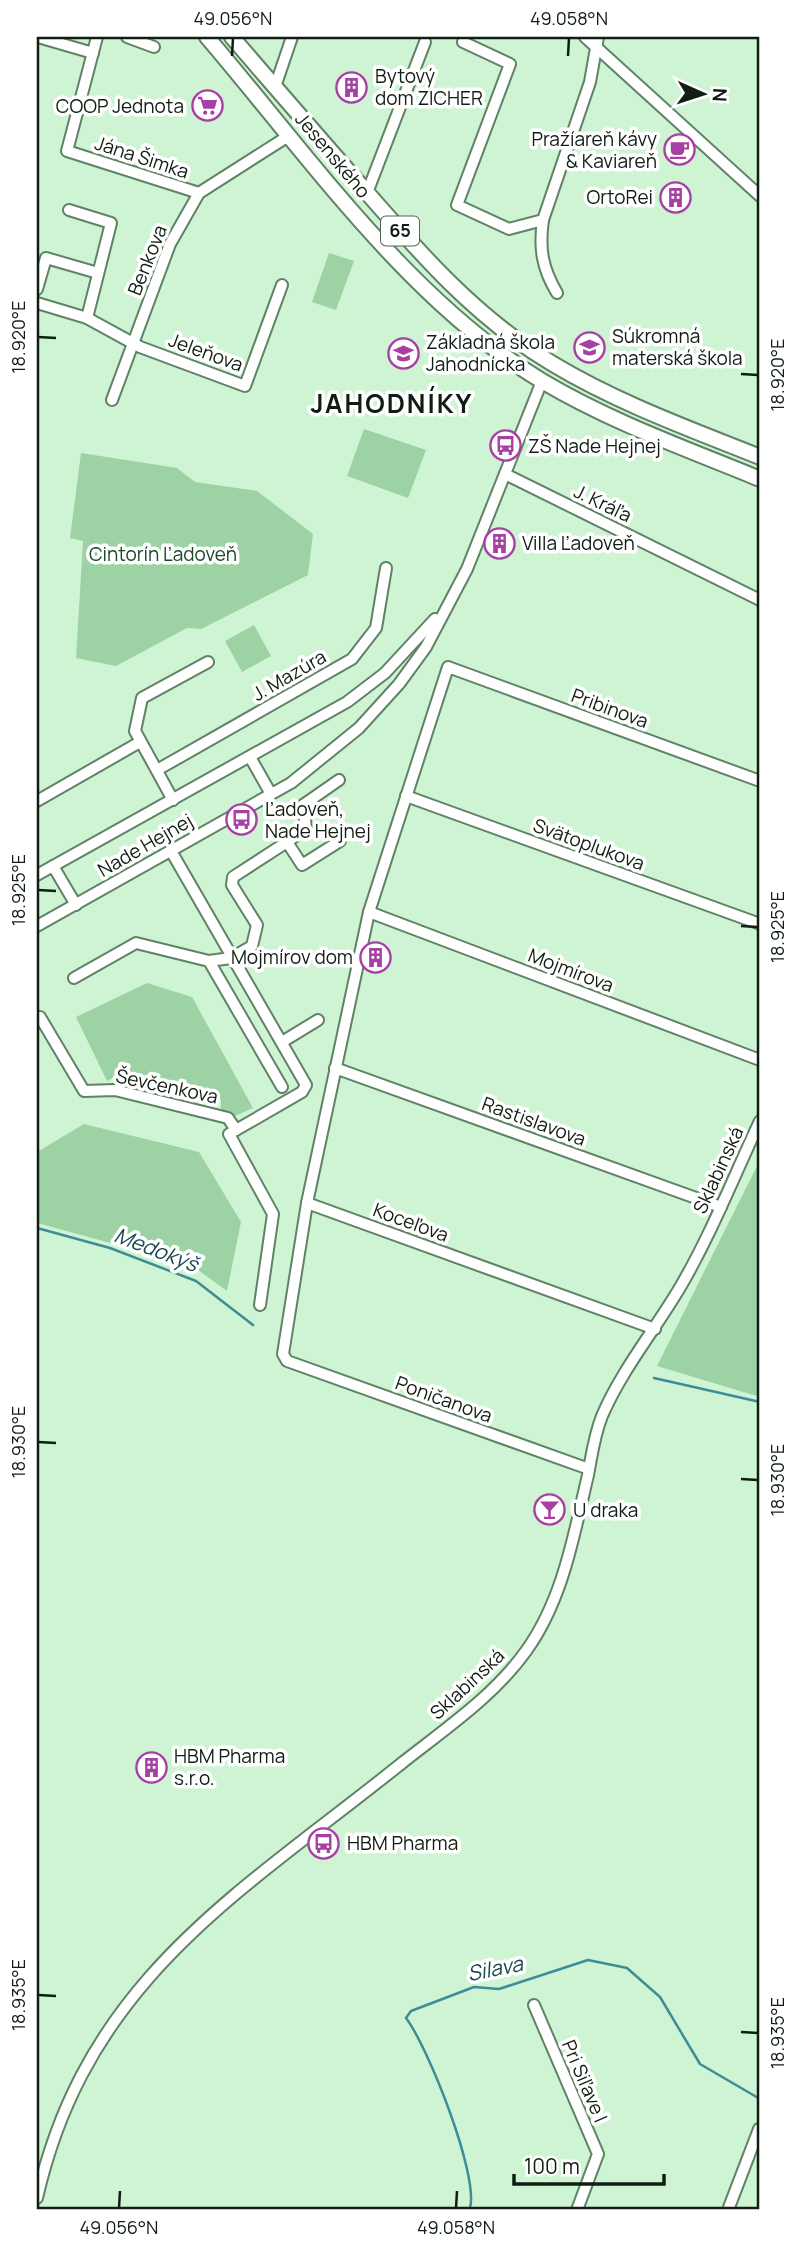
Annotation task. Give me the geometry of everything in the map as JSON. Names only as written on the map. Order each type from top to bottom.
[{"type":"main road","name":"Jesenského","points":[[207,37],[429,293],[489,345],[542,381],[609,416],[760,479]]},
{"type":"main road","name":"Jesenského","points":[[232,37],[368,194],[463,298],[567,372],[631,405],[760,457]]},
{"type":"main road","points":[[541,356],[542,381],[567,372]]},
{"type":"street","points":[[38,37],[93,52]]},
{"type":"street","name":"Jána Šimka","points":[[97,37],[67,151],[199,194],[290,135]]},
{"type":"street","points":[[127,37],[154,47]]},
{"type":"street","points":[[275,87],[292,37]]},
{"type":"street","points":[[585,37],[596,41],[760,196]]},
{"type":"street","points":[[557,293],[546,274],[539,244],[542,220],[590,82],[596,60],[596,41]]},
{"type":"street","points":[[368,194],[425,42]]},
{"type":"street","points":[[463,42],[510,64],[457,205],[509,229],[542,220]]},
{"type":"street","name":"Benkova","points":[[113,400],[170,244],[199,194]]},
{"type":"street","name":"Benkova","points":[[69,210],[111,223],[87,318]]},
{"type":"street","points":[[37,289],[46,258],[98,273]]},
{"type":"street","name":"Jeleňova","points":[[134,343],[245,386],[282,285]]},
{"type":"street","points":[[37,303],[87,318],[134,343]]},
{"type":"street","name":"Nade Hejnej","points":[[37,926],[271,794],[310,770],[359,728],[412,668],[426,647],[478,546],[542,381]]},
{"type":"street","name":"J. Kráľa","points":[[505,474],[760,600]]},
{"type":"street","name":"J. Mazúra","points":[[157,770],[352,659],[376,628],[386,568]]},
{"type":"street","name":"Nade Hejnej","points":[[37,875],[365,690],[385,673],[444,610]]},
{"type":"street","points":[[173,800],[135,732],[142,698],[208,662]]},
{"type":"street","name":"Pribinova","points":[[406,796],[442,678],[448,667],[760,781]]},
{"type":"street","points":[[37,802],[141,742]]},
{"type":"street","points":[[250,757],[271,794]]},
{"type":"street","points":[[74,978],[135,943],[209,961],[231,958],[252,946],[257,925],[232,885],[233,877],[306,828],[303,805],[339,780]]},
{"type":"street","points":[[307,1202],[369,912],[406,796]]},
{"type":"street","name":"Svätoplukova","points":[[406,796],[760,924]]},
{"type":"street","points":[[287,842],[302,865],[340,841]]},
{"type":"street","points":[[171,851],[306,1085],[302,1092],[233,1132]]},
{"type":"street","points":[[53,866],[76,905]]},
{"type":"street","name":"Mojmírova","points":[[369,912],[760,1060]]},
{"type":"street","points":[[209,961],[282,1087]]},
{"type":"street","name":"Ševčenkova","points":[[37,1018],[40,1017],[84,1091],[115,1090],[228,1118],[273,1214],[260,1305]]},
{"type":"street","points":[[282,1042],[318,1020]]},
{"type":"street","name":"Rastislavova","points":[[335,1068],[721,1207]]},
{"type":"street","name":"Sklabinská","points":[[37,2199],[38,2185],[75,2086],[122,2008],[171,1951],[206,1919],[477,1703],[526,1652],[541,1629],[561,1580],[589,1469],[593,1440],[612,1395],[691,1269],[760,1121]]},
{"type":"street","name":"Koceľova","points":[[307,1202],[654,1329]]},
{"type":"street","name":"Poničanova","points":[[307,1202],[283,1354],[288,1361],[589,1469]]},
{"type":"street","name":"Pri Siľave I","points":[[534,2005],[598,2154],[577,2210]]},
{"type":"street","points":[[728,2210],[759,2129]]},
{"type":"green space","points":[[329,253],[354,261],[336,310],[312,302]]},
{"type":"green space","points":[[364,429],[426,450],[408,498],[347,476]]},
{"type":"green space","name":"Cintorín Ľadoveň","points":[[81,453],[177,468],[195,482],[257,491],[313,534],[308,575],[201,629],[187,628],[116,666],[76,658],[83,541],[70,538]]},
{"type":"green space","points":[[254,625],[271,656],[242,672],[225,641]]},
{"type":"green space","points":[[147,983],[192,997],[253,1108],[235,1116],[221,1112],[221,1100],[123,1073],[107,1081],[76,1017]]},
{"type":"green space","points":[[84,1124],[199,1152],[241,1222],[227,1291],[191,1265],[37,1223],[37,1152]]},
{"type":"green space","points":[[760,1163],[760,1397],[657,1366]]},
{"type":"waterway","name":"Medokýš","points":[[37,1228],[110,1248],[196,1281],[253,1325]]},
{"type":"waterway","name":"Medokýš","points":[[654,1378],[760,1402]]},
{"type":"waterway","name":"Silava","points":[[449,2210],[470,2208],[471,2192],[467,2168],[438,2082],[427,2055],[406,2018],[411,2011],[474,1987],[499,1989],[588,1960],[627,1968],[660,1997],[700,2064],[760,2099]]},
{"type":"place","name":"Bytový dom ZICHER","points":[[352,87]]},
{"type":"place","name":"COOP Jednota","points":[[207,106]]},
{"type":"place","name":"Pražíareň kávy & Kaviareň","points":[[680,150]]},
{"type":"place","name":"OrtoRei","points":[[676,197]]},
{"type":"place","name":"Súkromná materská škola","points":[[589,347]]},
{"type":"place","name":"Základná škola Jahodnícka","points":[[403,353]]},
{"type":"place","name":"ZŠ Nade Hejnej","points":[[505,446]]},
{"type":"place","name":"Villa Ľadoveň","points":[[499,543]]},
{"type":"place","name":"Ľadoveň, Nade Hejnej","points":[[242,820]]},
{"type":"place","name":"Mojmírov dom","points":[[376,957]]},
{"type":"place","name":"U draka","points":[[550,1510]]},
{"type":"place","name":"HBM Pharma s.r.o.","points":[[151,1767]]},
{"type":"place","name":"HBM Pharma","points":[[324,1843]]},
{"type":"district","name":"JAHODNÍKY","points":[[392,404]]}]
